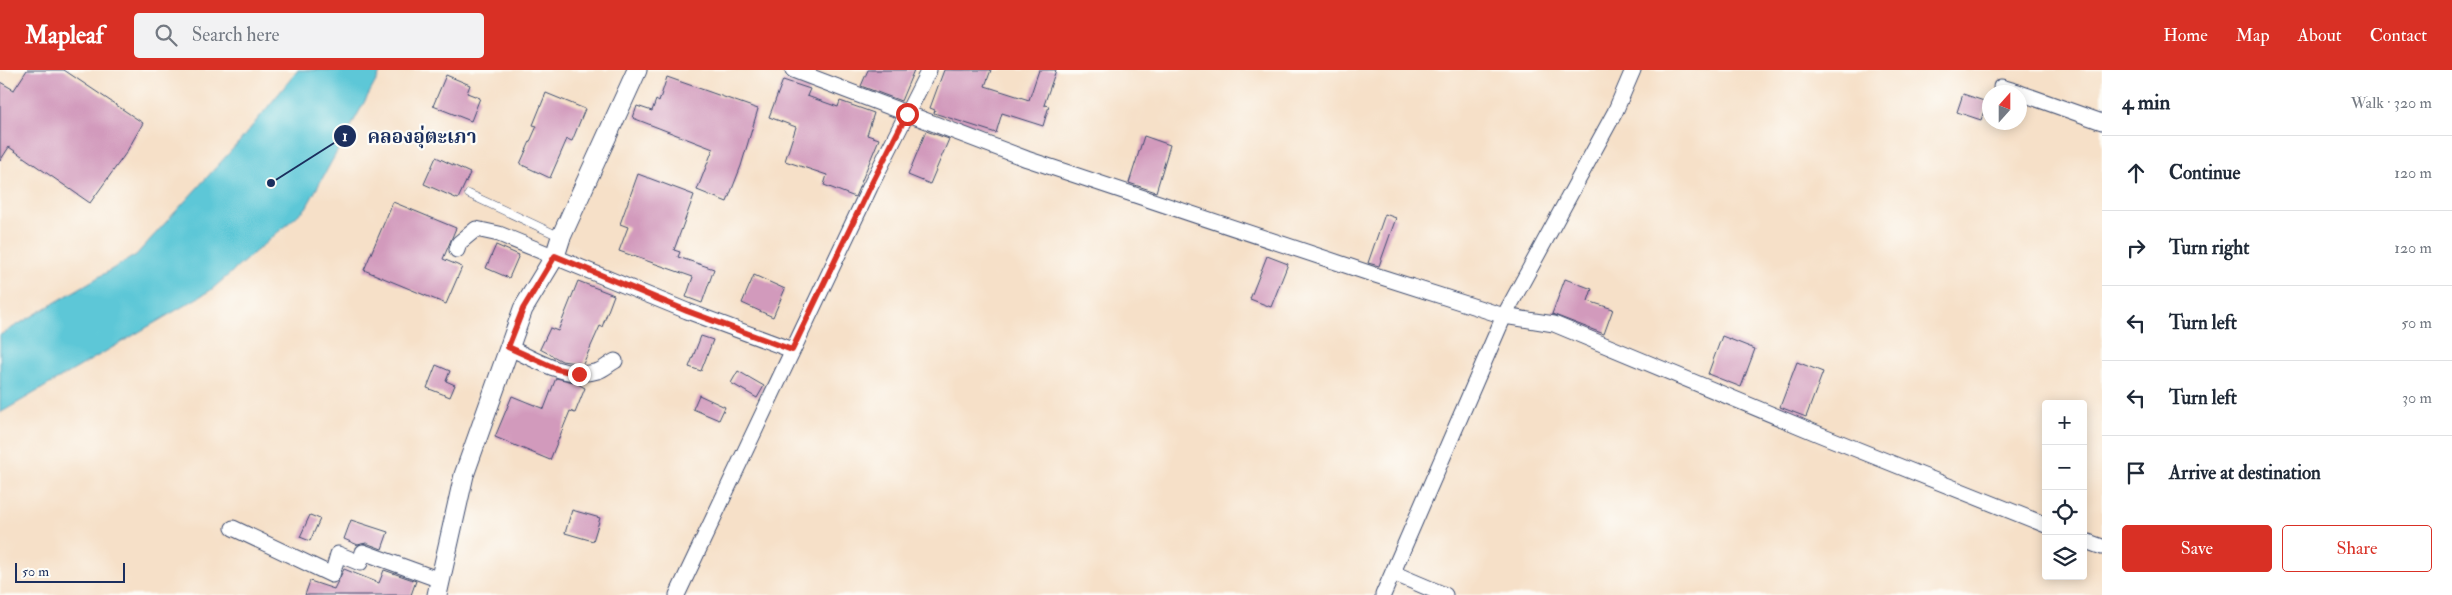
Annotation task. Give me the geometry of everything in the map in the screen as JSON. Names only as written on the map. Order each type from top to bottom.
[{"type":"street","points":[[233,528],[332,575],[338,554],[360,563],[363,552],[439,587],[464,475],[508,347],[523,309],[555,256],[561,237],[637,70]]},
{"type":"street","points":[[793,70],[1037,162],[1504,316],[1554,324],[1830,439],[2042,523]]},
{"type":"street","points":[[677,595],[870,187],[929,70]]},
{"type":"street","points":[[1384,595],[1504,316],[1615,112],[1633,70]]},
{"type":"street","points":[[2027,96],[2102,122]]},
{"type":"street","points":[[457,250],[459,243],[476,229],[499,234],[687,311],[792,350]]},
{"type":"street","points":[[508,347],[557,369],[579,374],[599,371],[615,361]]},
{"type":"street","points":[[2087,541],[2102,547]]},
{"type":"street","points":[[1393,573],[1445,595]]},
{"type":"lane","points":[[469,194],[561,237]]},
{"type":"water","points":[[298,70],[382,70],[306,208],[211,290],[0,413],[0,335],[136,255],[240,141]]},
{"type":"building","points":[[27,70],[64,70],[143,123],[126,153],[90,203],[9,147],[0,161],[0,82],[14,90]]},
{"type":"building","points":[[868,70],[914,70],[901,101],[861,86]]},
{"type":"building","points":[[944,70],[991,70],[985,86],[1029,100],[1039,70],[1056,70],[1044,105],[1049,106],[1043,126],[1002,113],[996,133],[934,113],[935,110],[930,108]]},
{"type":"building","points":[[446,75],[470,85],[467,93],[480,98],[471,121],[433,106]]},
{"type":"building","points":[[667,77],[758,109],[741,166],[727,202],[697,190],[713,149],[633,118],[637,106],[652,111],[656,100],[659,102]]},
{"type":"building","points":[[783,80],[810,89],[807,96],[838,107],[840,101],[874,113],[867,135],[879,139],[855,197],[824,185],[827,175],[785,161],[796,127],[769,117]]},
{"type":"building","points":[[546,93],[585,109],[572,141],[567,139],[550,178],[520,164],[537,126],[533,125]]},
{"type":"building","points":[[1963,94],[1982,100],[1981,120],[1957,112]]},
{"type":"building","points":[[926,131],[949,139],[930,184],[908,175]]},
{"type":"building","points":[[1144,136],[1170,145],[1156,192],[1129,183]]},
{"type":"building","points":[[436,157],[470,173],[458,199],[424,184]]},
{"type":"building","points":[[638,174],[694,195],[674,250],[680,252],[678,257],[714,269],[702,303],[686,297],[693,277],[619,251],[628,227],[620,224]]},
{"type":"building","points":[[393,202],[456,228],[443,259],[462,267],[446,304],[364,270]]},
{"type":"building","points":[[1385,214],[1396,218],[1379,266],[1368,263]]},
{"type":"building","points":[[496,245],[519,255],[509,278],[486,268]]},
{"type":"building","points":[[1267,256],[1288,264],[1271,307],[1250,299]]},
{"type":"building","points":[[754,275],[785,289],[773,317],[742,303]]},
{"type":"building","points":[[1565,279],[1592,289],[1588,301],[1613,309],[1604,334],[1552,314]]},
{"type":"building","points":[[578,281],[614,295],[602,327],[600,326],[583,364],[562,361],[540,349],[550,328],[558,331]]},
{"type":"building","points":[[701,336],[713,340],[701,371],[689,367]]},
{"type":"building","points":[[1722,336],[1755,349],[1741,387],[1708,374]]},
{"type":"building","points":[[1797,362],[1823,372],[1806,417],[1780,407]]},
{"type":"building","points":[[436,365],[450,371],[446,381],[455,385],[450,397],[427,388]]},
{"type":"building","points":[[738,371],[764,386],[757,398],[731,383]]},
{"type":"building","points":[[556,378],[574,382],[585,388],[575,413],[570,411],[550,460],[495,437],[512,396],[544,409]]},
{"type":"building","points":[[699,395],[725,407],[719,420],[693,409]]},
{"type":"building","points":[[572,510],[600,518],[593,541],[565,533]]},
{"type":"building","points":[[310,515],[320,519],[310,541],[300,537]]},
{"type":"building","points":[[351,520],[388,532],[382,549],[366,543],[358,545],[344,539]]},
{"type":"building","points":[[344,569],[379,583],[384,570],[416,581],[411,595],[305,595],[310,581],[334,589]]},
{"type":"place","name":"คลองอุ่ตะเภา","points":[[271,183]]},
{"type":"route","points":[[579,374],[557,369],[508,347],[523,309],[555,256],[687,311],[792,350],[907,114]]}]
